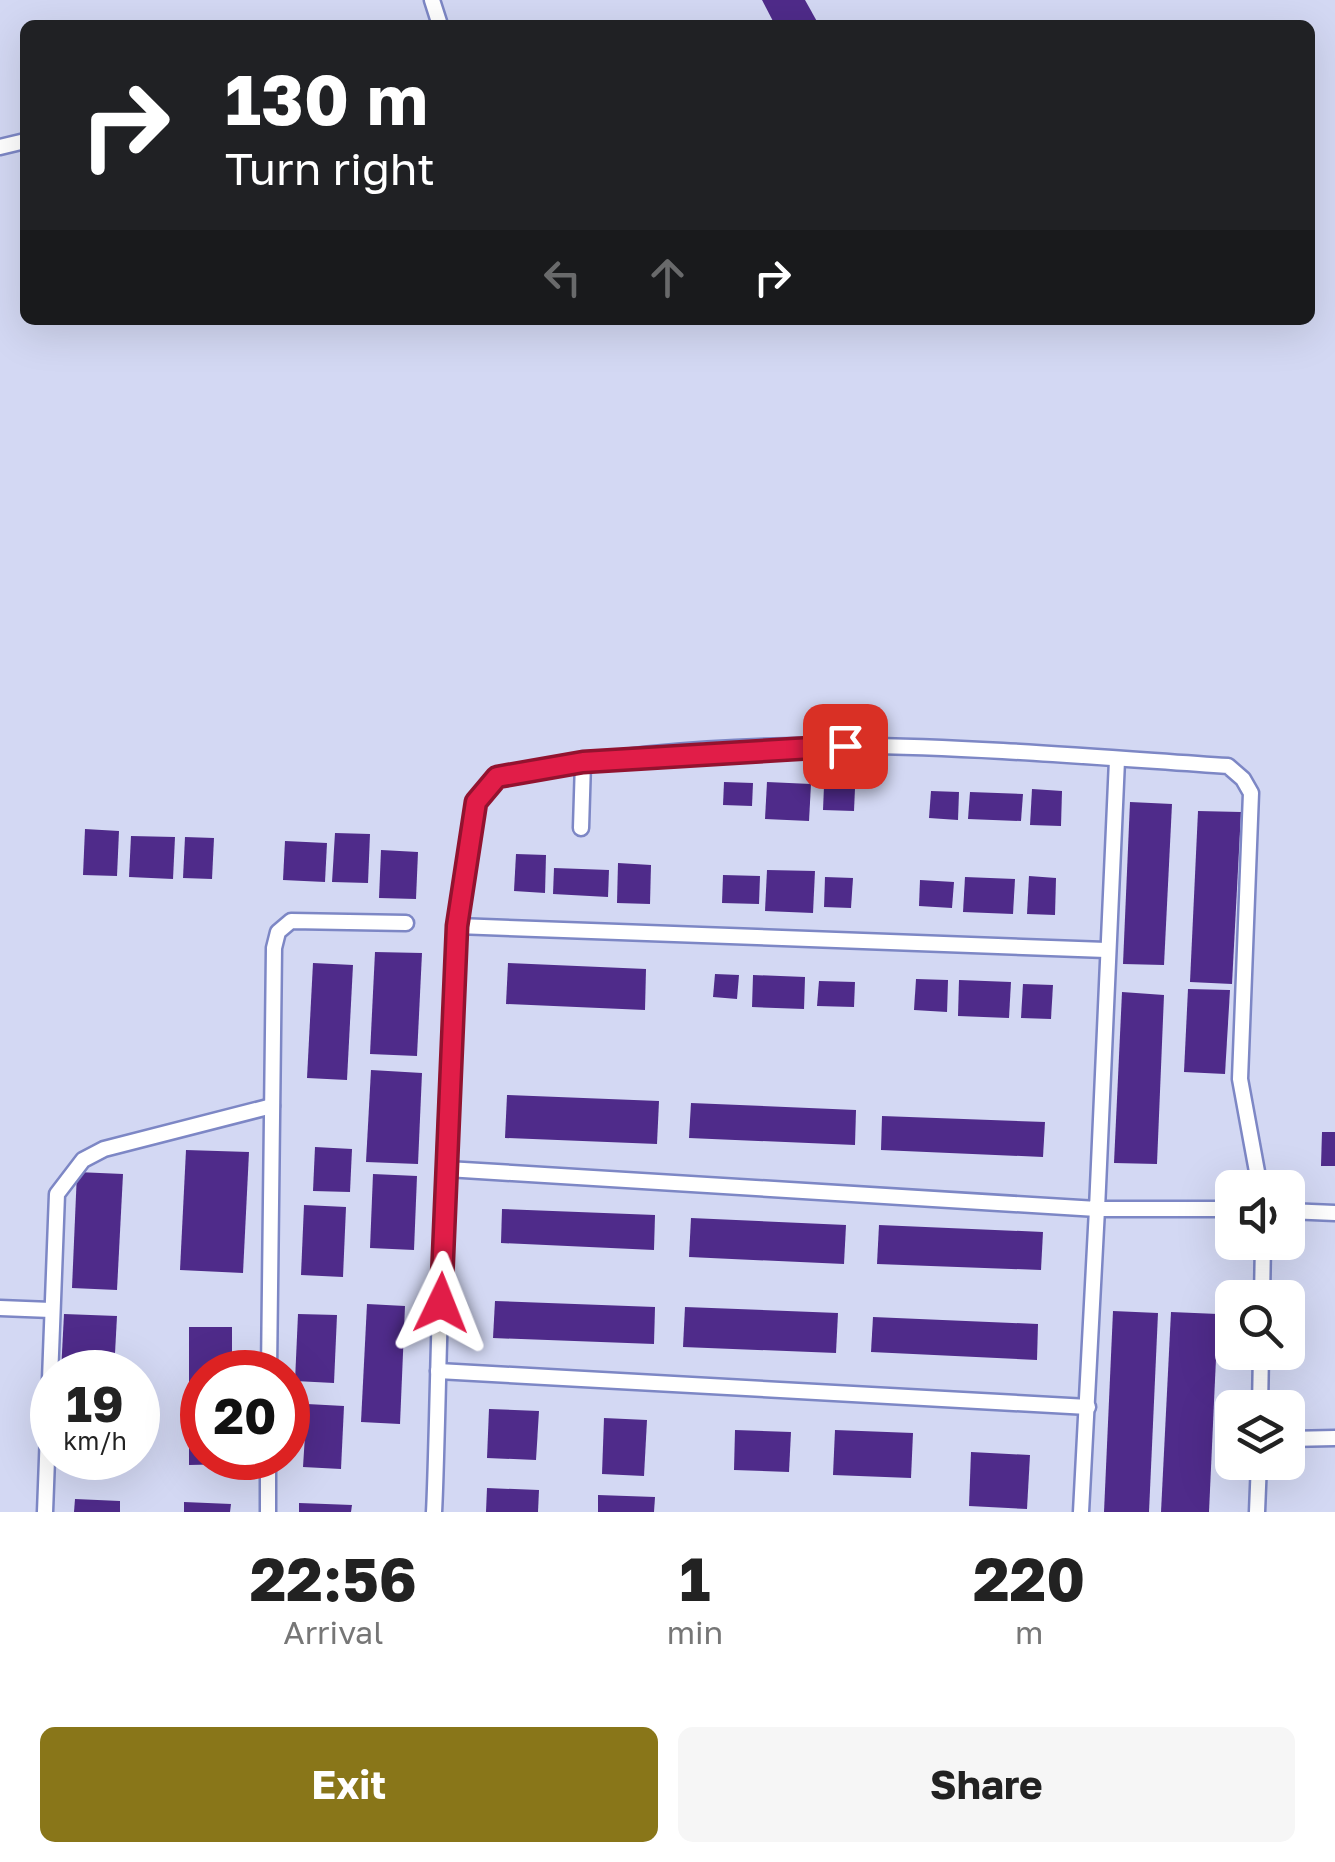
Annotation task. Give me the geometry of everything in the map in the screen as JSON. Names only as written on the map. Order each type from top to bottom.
[{"type":"lane","points":[[434,1512],[457,926],[476,802],[485,786],[497,777],[583,762],[781,746],[877,745],[1228,766],[1251,793],[1240,1078],[1257,1170]]},
{"type":"lane","points":[[1081,1512],[1116,760]]},
{"type":"lane","points":[[581,828],[583,762]]},
{"type":"lane","points":[[269,1350],[278,932],[291,920],[406,923]]},
{"type":"lane","points":[[457,926],[1106,950]]},
{"type":"lane","points":[[45,1512],[57,1194],[83,1160],[104,1150],[272,1106]]},
{"type":"lane","points":[[446,1169],[1097,1209],[1215,1209]]},
{"type":"lane","points":[[1305,1212],[1335,1213]]},
{"type":"lane","points":[[0,1308],[52,1310]]},
{"type":"lane","points":[[438,1370],[1088,1407]]},
{"type":"lane","points":[[1305,1439],[1335,1438]]},
{"type":"lane","points":[[268,1480],[268,1512]]},
{"type":"lane","points":[[1257,1512],[1258,1480]]},
{"type":"building","points":[[762,0],[805,0],[816,20],[772,20]]},
{"type":"building","points":[[724,782],[753,783],[752,806],[723,805]]},
{"type":"building","points":[[767,782],[811,784],[809,821],[765,819]]},
{"type":"building","points":[[824,786],[855,788],[854,811],[823,810]]},
{"type":"building","points":[[1032,789],[1062,791],[1061,826],[1030,825]]},
{"type":"building","points":[[931,791],[959,792],[958,820],[929,818]]},
{"type":"building","points":[[970,792],[1023,794],[1021,821],[968,819]]},
{"type":"building","points":[[1130,802],[1172,804],[1164,965],[1123,964]]},
{"type":"building","points":[[1198,811],[1241,812],[1232,984],[1190,982]]},
{"type":"building","points":[[85,829],[119,831],[117,876],[83,875]]},
{"type":"building","points":[[335,833],[370,834],[368,883],[332,882]]},
{"type":"building","points":[[131,836],[175,837],[173,879],[129,877]]},
{"type":"building","points":[[185,837],[214,838],[212,879],[183,878]]},
{"type":"building","points":[[285,841],[327,843],[325,882],[283,880]]},
{"type":"building","points":[[381,850],[418,852],[416,899],[379,898]]},
{"type":"building","points":[[516,854],[546,855],[545,893],[514,891]]},
{"type":"building","points":[[618,863],[651,865],[650,904],[617,903]]},
{"type":"building","points":[[554,868],[609,870],[608,897],[553,894]]},
{"type":"building","points":[[767,870],[815,871],[813,913],[765,911]]},
{"type":"building","points":[[723,875],[760,876],[759,904],[722,903]]},
{"type":"building","points":[[1029,876],[1056,878],[1055,915],[1027,914]]},
{"type":"building","points":[[825,877],[853,878],[851,908],[824,907]]},
{"type":"building","points":[[965,877],[1015,879],[1013,914],[963,912]]},
{"type":"building","points":[[920,880],[954,882],[952,908],[919,906]]},
{"type":"building","points":[[375,952],[422,953],[417,1056],[370,1054]]},
{"type":"building","points":[[313,963],[353,965],[347,1080],[307,1078]]},
{"type":"building","points":[[508,963],[646,969],[645,1010],[506,1004]]},
{"type":"building","points":[[715,974],[739,975],[737,999],[713,997]]},
{"type":"building","points":[[753,975],[805,977],[804,1009],[752,1007]]},
{"type":"building","points":[[916,979],[948,980],[947,1012],[914,1010]]},
{"type":"building","points":[[959,980],[1011,982],[1009,1018],[958,1016]]},
{"type":"building","points":[[819,981],[855,982],[854,1007],[817,1006]]},
{"type":"building","points":[[1023,984],[1053,985],[1051,1019],[1021,1018]]},
{"type":"building","points":[[1188,989],[1230,990],[1225,1074],[1184,1072]]},
{"type":"building","points":[[1122,992],[1164,995],[1157,1164],[1114,1163]]},
{"type":"building","points":[[371,1070],[422,1073],[418,1164],[366,1162]]},
{"type":"building","points":[[507,1095],[659,1101],[657,1144],[505,1138]]},
{"type":"building","points":[[691,1103],[856,1110],[855,1145],[689,1138]]},
{"type":"building","points":[[882,1116],[1045,1122],[1043,1157],[881,1150]]},
{"type":"building","points":[[1322,1132],[1335,1132],[1335,1166],[1321,1166]]},
{"type":"building","points":[[315,1147],[352,1149],[350,1192],[313,1191]]},
{"type":"building","points":[[186,1150],[249,1152],[243,1273],[180,1270]]},
{"type":"building","points":[[77,1172],[123,1174],[117,1290],[72,1288]]},
{"type":"building","points":[[373,1174],[417,1176],[414,1250],[370,1248]]},
{"type":"building","points":[[304,1205],[346,1207],[343,1277],[301,1275]]},
{"type":"building","points":[[502,1209],[655,1215],[654,1250],[501,1243]]},
{"type":"building","points":[[691,1218],[846,1225],[844,1264],[689,1257]]},
{"type":"building","points":[[879,1225],[1043,1232],[1041,1270],[877,1264]]},
{"type":"building","points":[[495,1301],[655,1307],[654,1344],[493,1338]]},
{"type":"building","points":[[367,1304],[405,1306],[400,1424],[361,1422]]},
{"type":"building","points":[[685,1307],[838,1313],[836,1353],[683,1347]]},
{"type":"building","points":[[1113,1311],[1158,1313],[1149,1512],[1104,1512]]},
{"type":"building","points":[[1171,1312],[1215,1314],[1209,1512],[1161,1512]]},
{"type":"building","points":[[64,1314],[117,1316],[115,1350],[62,1350]]},
{"type":"building","points":[[298,1314],[337,1315],[334,1383],[310,1382],[310,1350],[296,1350]]},
{"type":"building","points":[[873,1317],[1038,1324],[1037,1360],[871,1352]]},
{"type":"building","points":[[189,1327],[232,1327],[232,1350],[189,1350]]},
{"type":"building","points":[[310,1404],[344,1406],[341,1469],[310,1467]]},
{"type":"building","points":[[489,1409],[539,1411],[536,1460],[487,1458]]},
{"type":"building","points":[[604,1418],[647,1420],[644,1476],[602,1474]]},
{"type":"building","points":[[735,1430],[791,1432],[789,1472],[734,1470]]},
{"type":"building","points":[[835,1430],[913,1433],[911,1478],[833,1475]]},
{"type":"building","points":[[971,1452],[1030,1455],[1027,1509],[969,1506]]},
{"type":"building","points":[[487,1488],[539,1490],[538,1512],[486,1512]]},
{"type":"building","points":[[598,1495],[655,1497],[654,1512],[598,1512]]},
{"type":"building","points":[[75,1499],[120,1501],[120,1512],[74,1512]]},
{"type":"building","points":[[184,1502],[231,1504],[230,1512],[184,1512]]},
{"type":"building","points":[[299,1503],[352,1505],[351,1512],[299,1512]]},
{"type":"route","points":[[441,1303],[457,926],[476,802],[485,786],[497,777],[583,762],[781,746],[845,746]]}]
